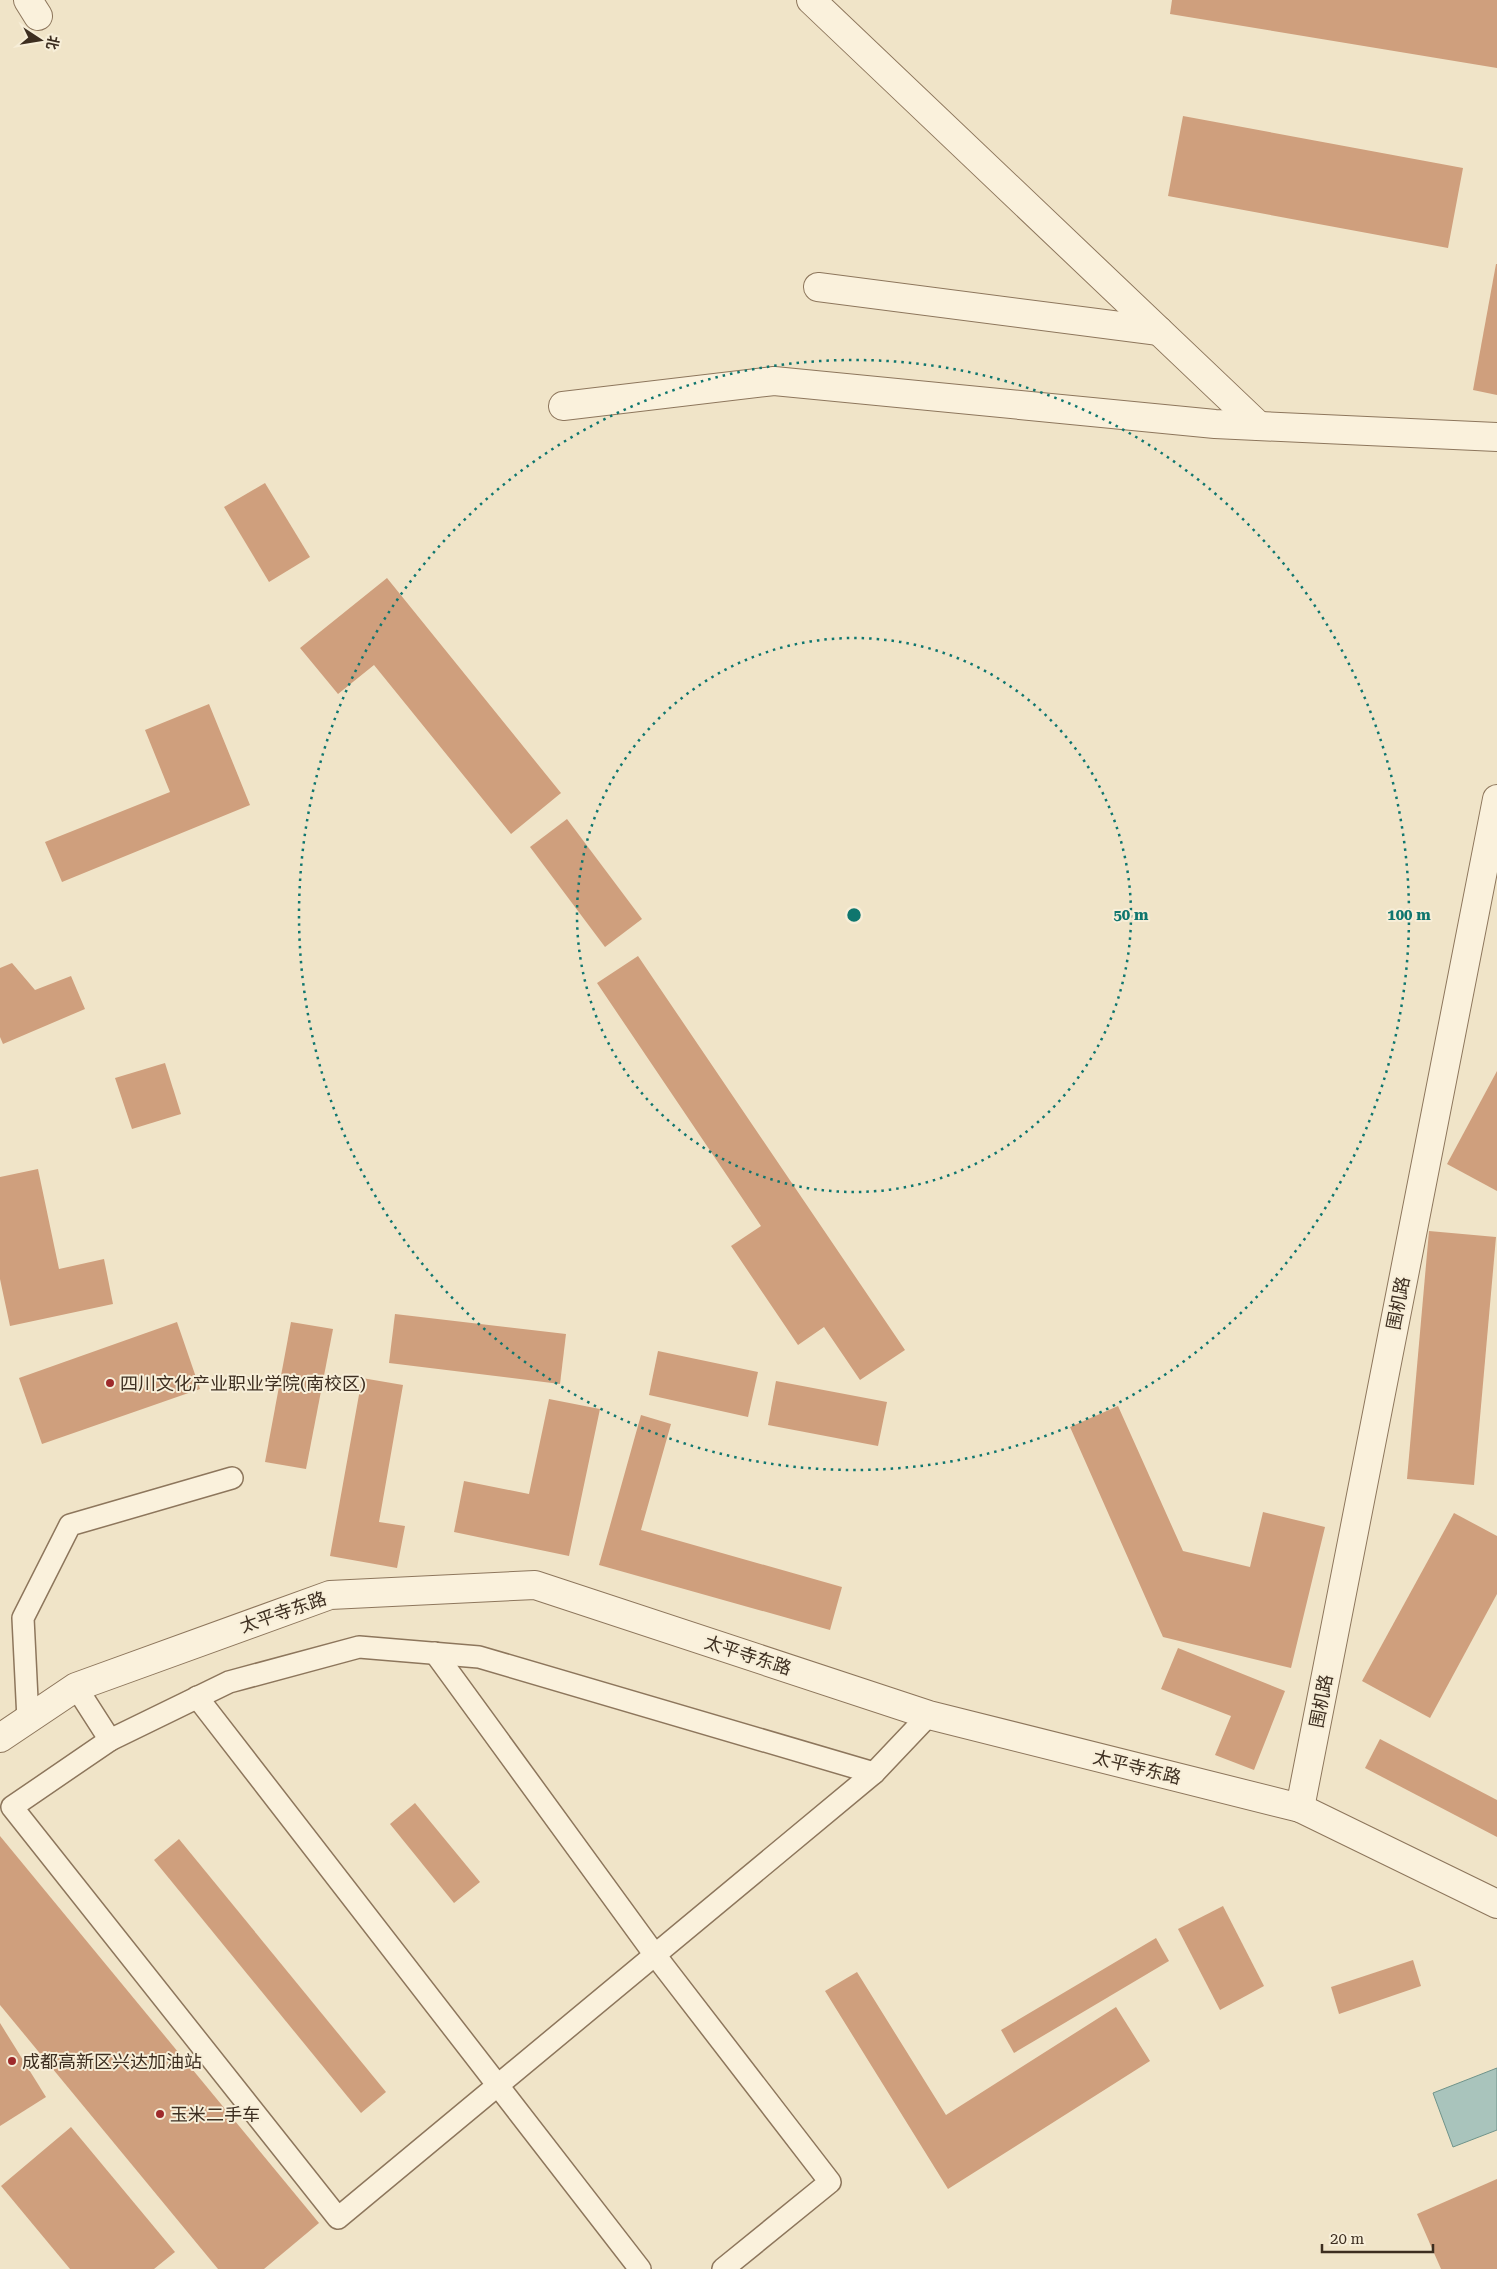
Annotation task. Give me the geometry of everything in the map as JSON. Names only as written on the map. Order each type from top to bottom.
[{"type":"street","points":[[811,0],[1259,426]]},
{"type":"street","points":[[818,287],[1159,331]]},
{"type":"street","points":[[563,406],[774,382],[1214,424],[1497,437]]},
{"type":"street","name":"围机路","points":[[1300,1808],[1497,798]]},
{"type":"street","name":"太平寺东路","points":[[0,1738],[76,1687],[330,1595],[535,1585],[929,1715],[1300,1808],[1497,1904]]},
{"type":"lane","points":[[28,1720],[23,1618],[70,1525],[232,1478]]},
{"type":"lane","points":[[874,1773],[478,1657],[359,1647],[229,1682],[110,1740],[12,1807],[338,2218],[874,1773],[929,1715]]},
{"type":"lane","points":[[435,1653],[655,1955],[830,2182],[723,2269]]},
{"type":"lane","points":[[76,1687],[110,1740]]},
{"type":"lane","points":[[197,1698],[640,2269]]},
{"type":"water","points":[[1497,2068],[1497,2130],[1453,2147],[1433,2093]]},
{"type":"building","points":[[1172,0],[1497,0],[1497,68],[1170,14]]},
{"type":"building","points":[[1183,116],[1463,168],[1448,248],[1168,196]]},
{"type":"building","points":[[1497,264],[1497,395],[1473,390]]},
{"type":"building","points":[[265,483],[310,557],[269,582],[224,507]]},
{"type":"building","points":[[387,578],[561,793],[511,834],[374,665],[338,694],[300,648]]},
{"type":"building","points":[[209,704],[250,805],[62,882],[45,842],[170,792],[145,730]]},
{"type":"building","points":[[567,819],[642,919],[605,947],[530,847]]},
{"type":"building","points":[[638,956],[905,1350],[860,1380],[824,1327],[798,1345],[731,1246],[761,1226],[597,983]]},
{"type":"building","points":[[12,963],[35,990],[71,976],[85,1009],[3,1044],[0,1037],[0,968]]},
{"type":"building","points":[[165,1063],[181,1114],[132,1129],[115,1078]]},
{"type":"building","points":[[1497,1071],[1497,1191],[1447,1164]]},
{"type":"building","points":[[38,1169],[59,1269],[104,1259],[113,1304],[10,1326],[0,1279],[0,1177]]},
{"type":"building","points":[[1429,1231],[1496,1237],[1474,1485],[1407,1479]]},
{"type":"building","points":[[395,1314],[566,1334],[560,1384],[389,1363]]},
{"type":"building","name":"四川文化产业职业学院(南校区)","points":[[177,1322],[200,1389],[42,1444],[19,1378]]},
{"type":"building","points":[[291,1322],[333,1329],[306,1469],[265,1462]]},
{"type":"building","points":[[658,1351],[758,1372],[748,1417],[649,1395]]},
{"type":"building","points":[[362,1378],[403,1385],[379,1522],[405,1526],[397,1568],[330,1556]]},
{"type":"building","points":[[776,1381],[887,1402],[878,1446],[768,1425]]},
{"type":"building","points":[[549,1399],[600,1409],[569,1556],[454,1532],[464,1481],[529,1494]]},
{"type":"building","points":[[1118,1406],[1183,1551],[1250,1567],[1263,1512],[1325,1527],[1291,1668],[1163,1637],[1070,1427]]},
{"type":"building","points":[[641,1415],[671,1424],[641,1530],[842,1587],[830,1630],[599,1565]]},
{"type":"building","points":[[1454,1513],[1497,1536],[1497,1594],[1430,1718],[1362,1681]]},
{"type":"building","points":[[1178,1648],[1285,1691],[1254,1770],[1215,1755],[1231,1716],[1161,1689]]},
{"type":"building","points":[[1380,1739],[1497,1800],[1497,1837],[1365,1768]]},
{"type":"building","points":[[415,1803],[480,1882],[454,1903],[390,1824]]},
{"type":"building","name":"玉米二手车","points":[[0,1836],[319,2223],[264,2269],[218,2269],[0,2005]]},
{"type":"building","points":[[179,1839],[386,2092],[361,2113],[154,1860]]},
{"type":"building","points":[[1223,1906],[1264,1986],[1220,2010],[1178,1929]]},
{"type":"building","points":[[1156,1938],[1169,1961],[1014,2053],[1001,2030]]},
{"type":"building","points":[[1413,1960],[1421,1986],[1339,2014],[1331,1987]]},
{"type":"building","points":[[857,1972],[946,2115],[1116,2007],[1150,2061],[948,2189],[825,1991]]},
{"type":"building","name":"成都高新区兴达加油站","points":[[0,2023],[46,2097],[0,2126]]},
{"type":"building","points":[[71,2127],[175,2252],[154,2269],[70,2269],[1,2186]]},
{"type":"building","points":[[1497,2179],[1497,2269],[1441,2269],[1417,2214]]},
{"type":"place","name":"四川文化产业职业学院(南校区)","points":[[110,1383]]},
{"type":"place","name":"成都高新区兴达加油站","points":[[12,2061]]},
{"type":"place","name":"玉米二手车","points":[[160,2114]]}]
